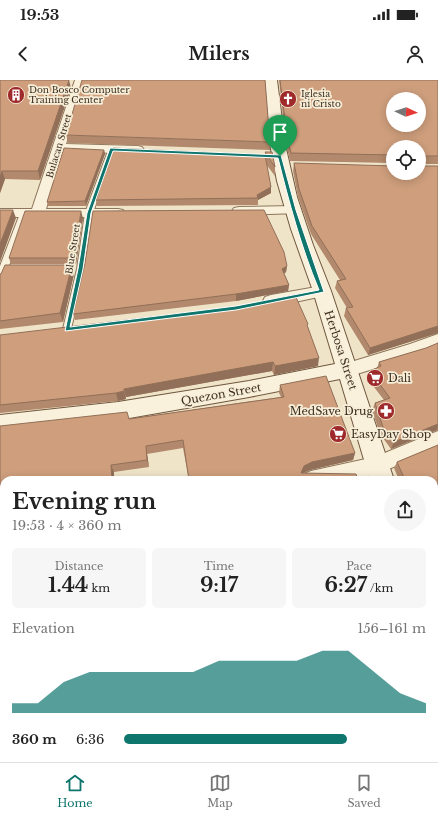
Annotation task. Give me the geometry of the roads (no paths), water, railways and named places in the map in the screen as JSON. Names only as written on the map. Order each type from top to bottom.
[{"type":"street","name":"Bulacan Street","points":[[31,213],[59,147],[80,80]]},
{"type":"street","name":"Herbosa Street","points":[[271,80],[280,161],[312,266],[322,291],[380,472]]},
{"type":"street","points":[[59,147],[150,151]]},
{"type":"street","points":[[223,211],[294,210]]},
{"type":"street","points":[[0,213],[128,212]]},
{"type":"street","points":[[257,304],[322,291]]},
{"type":"street","name":"Quezon Street","points":[[0,424],[118,411],[249,390],[347,370],[416,349],[438,340]]},
{"type":"street","points":[[346,476],[380,472],[438,438]]},
{"type":"lane","name":"Blue Street","points":[[67,329],[77,269],[89,213],[111,149]]},
{"type":"lane","points":[[0,280],[2,269],[31,213]]},
{"type":"lane","points":[[2,269],[27,269]]},
{"type":"place","name":"Don Bosco Computer Training Center","points":[[16,95]]},
{"type":"place","name":"Iglesia ni Cristo","points":[[288,99]]},
{"type":"place","name":"Dali","points":[[375,378]]},
{"type":"place","name":"MedSave Drug","points":[[386,411]]},
{"type":"place","name":"EasyDay Shop","points":[[338,434]]}]
